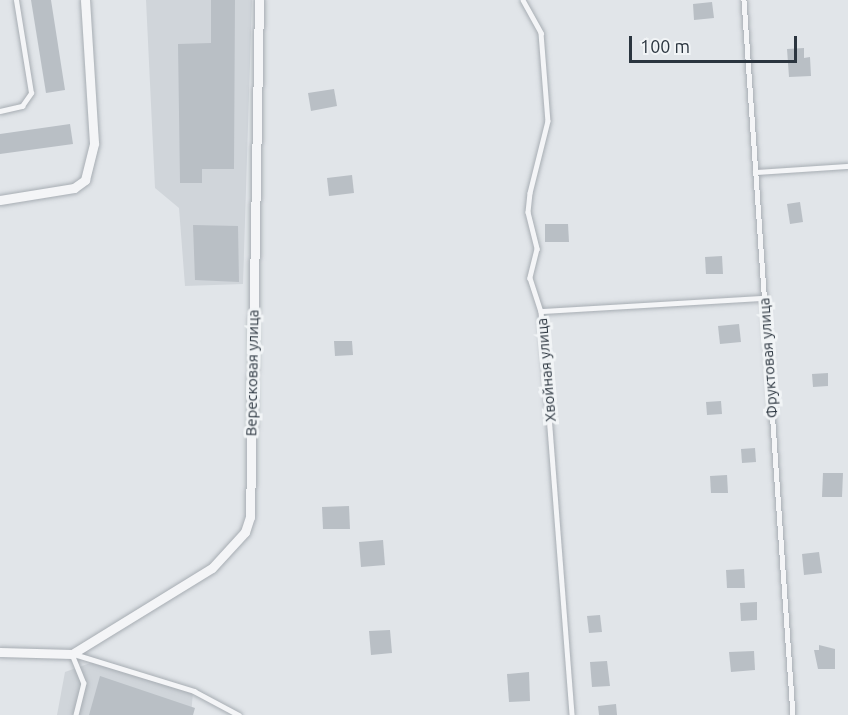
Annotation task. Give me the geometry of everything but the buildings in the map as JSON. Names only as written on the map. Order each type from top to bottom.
[{"type":"street","points":[[0,200],[74,188],[85,180],[94,143],[85,0]]},
{"type":"street","name":"Вересковая улица","points":[[72,654],[212,568],[237,546],[250,517],[259,0]]},
{"type":"street","points":[[0,652],[72,654]]},
{"type":"lane","points":[[0,111],[22,106],[32,93],[16,0]]},
{"type":"lane","name":"Хвойная улица","points":[[523,0],[541,33],[548,121],[528,213],[537,242],[530,278],[541,311],[572,715]]},
{"type":"lane","name":"Фруктовая улица","points":[[744,0],[793,715]]},
{"type":"lane","points":[[755,172],[848,166]]},
{"type":"lane","points":[[541,311],[763,298]]},
{"type":"lane","points":[[72,654],[84,683],[76,715]]},
{"type":"lane","points":[[72,654],[194,691],[239,715]]},
{"type":"shaded area","points":[[146,0],[252,0],[243,284],[185,286],[179,208],[155,188]]},
{"type":"shaded area","points":[[96,661],[193,692],[191,715],[57,715],[65,672]]}]
